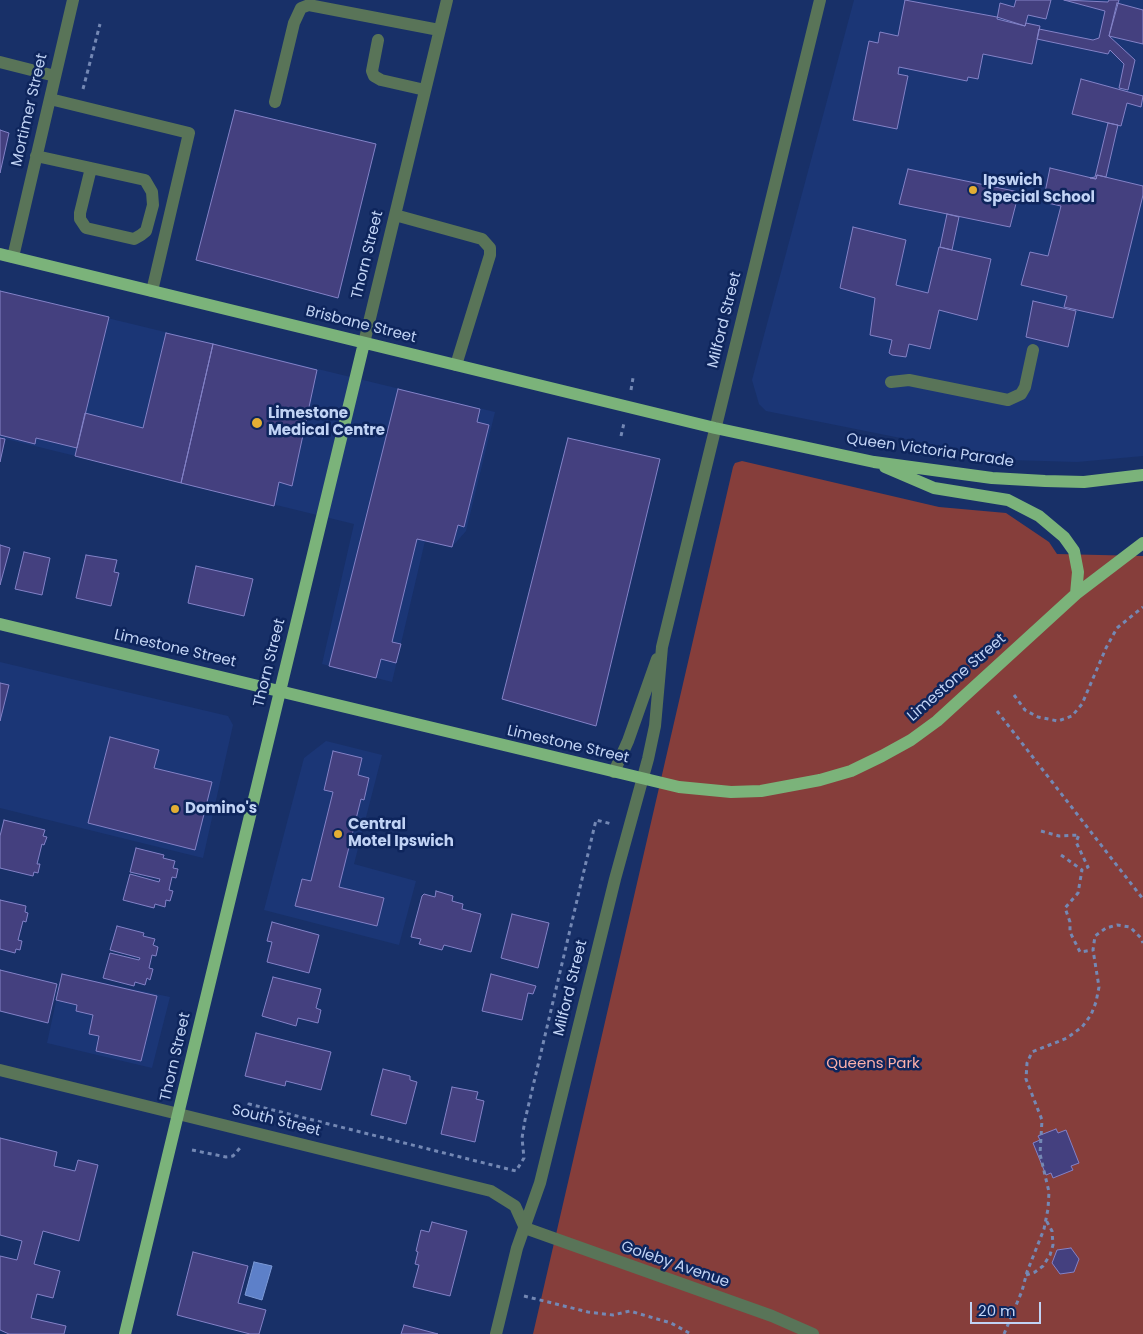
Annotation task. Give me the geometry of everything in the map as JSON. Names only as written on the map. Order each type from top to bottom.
[{"type":"main road","name":"Brisbane Street","points":[[6,255],[715,428]]},
{"type":"main road","name":"Thorn Street","points":[[125,1334],[364,343]]},
{"type":"main road","name":"Queen Victoria Parade","points":[[715,428],[874,462],[992,478],[1084,482],[1143,474]]},
{"type":"main road","points":[[874,462],[922,484],[945,491],[1001,498],[1022,506],[1039,516],[1058,531],[1074,551],[1078,572],[1076,594]]},
{"type":"main road","points":[[1076,594],[1143,543]]},
{"type":"main road","name":"Limestone Street","points":[[0,624],[643,779],[703,790],[746,792],[791,786],[851,771],[890,752],[936,720],[1076,594]]},
{"type":"street","name":"Mortimer Street","points":[[6,255],[36,156],[73,0]]},
{"type":"street","name":"Thorn Street","points":[[364,343],[447,0]]},
{"type":"street","name":"Milford Street","points":[[614,772],[662,647],[820,0]]},
{"type":"street","points":[[276,102],[294,23],[301,8],[309,5],[439,30]]},
{"type":"street","points":[[378,40],[372,71],[374,76],[381,80],[425,90]]},
{"type":"street","points":[[0,62],[55,76]]},
{"type":"street","points":[[50,99],[189,133],[152,292]]},
{"type":"street","points":[[36,156],[91,168],[145,180],[152,192],[153,205],[146,231],[141,236],[134,239],[86,228],[80,219],[80,213],[91,168]]},
{"type":"street","points":[[395,215],[482,239],[490,248],[490,255],[456,365]]},
{"type":"street","points":[[891,382],[909,380],[1008,400],[1021,394],[1025,387],[1033,350]]},
{"type":"street","name":"Milford Street","points":[[496,1334],[517,1248],[540,1183],[615,879],[643,779],[655,726],[662,647]]},
{"type":"street","name":"South Street","points":[[0,1070],[491,1191],[515,1206],[525,1228]]},
{"type":"street","name":"Goleby Avenue","points":[[525,1228],[772,1316],[813,1334]]},
{"type":"path","points":[[79,106],[100,24]]},
{"type":"path","points":[[1014,696],[1025,710],[1038,717],[1058,721],[1072,716],[1082,704],[1106,648],[1117,628],[1143,607]]},
{"type":"path","points":[[997,711],[1143,900]]},
{"type":"path","points":[[248,1113],[249,1104],[516,1171],[524,1158],[524,1125],[596,820],[619,825]]},
{"type":"path","points":[[1041,831],[1059,836],[1079,835],[1076,842],[1088,867],[1082,870]]},
{"type":"path","points":[[1061,855],[1082,870]]},
{"type":"path","points":[[1082,870],[1078,893],[1065,908],[1070,922],[1070,932],[1080,952],[1093,950]]},
{"type":"path","points":[[1004,1334],[1014,1313],[1046,1220],[1049,1192],[1040,1154],[1042,1120],[1026,1079],[1028,1063],[1032,1052],[1067,1038],[1082,1027],[1091,1015],[1099,988],[1093,950],[1095,936],[1106,928],[1117,925],[1130,928],[1141,938],[1143,943]]},
{"type":"path","points":[[192,1150],[226,1157],[233,1156],[240,1148]]},
{"type":"path","points":[[1026,1275],[1035,1272],[1043,1266],[1050,1255],[1053,1245],[1052,1231],[1046,1220]]},
{"type":"path","points":[[506,1292],[588,1312],[613,1315],[630,1311],[672,1323],[691,1334]]},
{"type":"shaded area","name":"Ipswich Special School","points":[[854,0],[1143,0],[1143,456],[1077,462],[1010,460],[766,411],[759,404],[752,380]]},
{"type":"shaded area","points":[[0,292],[495,412],[466,531],[452,547],[425,541],[392,682],[322,664],[354,524],[6,439],[0,462]]},
{"type":"shaded area","points":[[0,662],[228,716],[233,725],[203,858],[0,808]]},
{"type":"shaded area","points":[[326,741],[382,755],[354,864],[416,881],[399,945],[264,910],[304,758]]},
{"type":"shaded area","points":[[62,974],[170,997],[152,1068],[47,1043]]},
{"type":"shaded area","points":[[254,1262],[272,1266],[262,1300],[245,1295]]},
{"type":"green space","name":"Queens Park","points":[[742,461],[939,507],[1006,513],[1049,542],[1057,554],[1143,556],[1143,1334],[533,1334],[733,467],[735,463]]},
{"type":"building","points":[[905,0],[997,17],[1025,26],[1026,23],[1040,26],[1032,64],[983,54],[978,79],[968,77],[967,81],[899,67],[898,74],[908,76],[897,129],[853,120],[869,41],[878,43],[880,32],[898,36]]},
{"type":"building","points":[[1016,0],[1051,0],[1046,19],[1028,15],[1025,26],[997,19],[1000,3],[1014,7]]},
{"type":"building","points":[[1064,0],[1108,2],[1109,0],[1119,0],[1109,36],[1135,60],[1128,90],[1119,88],[1124,64],[1110,50],[1108,54],[1037,39],[1039,29],[1093,40],[1099,38],[1105,11]]},
{"type":"building","points":[[1117,3],[1143,10],[1143,44],[1109,36]]},
{"type":"building","points":[[1081,79],[1143,96],[1141,107],[1127,103],[1121,126],[1072,114]]},
{"type":"building","points":[[235,110],[376,144],[338,298],[196,260]]},
{"type":"building","points":[[1108,123],[1118,125],[1106,177],[1097,175],[1096,179],[1090,178],[1095,177]]},
{"type":"building","points":[[0,130],[9,133],[0,173]]},
{"type":"building","points":[[1050,168],[1096,179],[1097,175],[1143,186],[1143,195],[1113,318],[1064,307],[1067,296],[1021,285],[1030,252],[1048,256],[1061,206],[1043,202]]},
{"type":"building","points":[[908,169],[1019,192],[1010,227],[899,204]]},
{"type":"building","points":[[947,214],[959,217],[952,250],[940,247]]},
{"type":"building","points":[[853,227],[906,240],[896,285],[928,293],[939,247],[991,259],[977,320],[939,310],[930,349],[909,344],[906,357],[889,353],[892,340],[870,335],[875,298],[840,288]]},
{"type":"building","points":[[0,291],[109,317],[77,448],[36,438],[35,444],[0,435]]},
{"type":"building","points":[[1033,301],[1076,311],[1068,347],[1026,337]]},
{"type":"building","points":[[166,333],[213,344],[181,483],[75,456],[85,413],[143,428]]},
{"type":"building","points":[[213,344],[317,370],[292,486],[279,482],[274,506],[181,483]]},
{"type":"building","points":[[398,389],[480,409],[477,422],[489,425],[464,527],[458,525],[452,547],[417,539],[392,642],[401,644],[396,663],[381,659],[376,678],[329,666]]},
{"type":"building","points":[[0,438],[5,439],[0,462]]},
{"type":"building","points":[[568,438],[660,459],[596,726],[502,699]]},
{"type":"building","points":[[0,545],[10,548],[0,585]]},
{"type":"building","points":[[24,552],[50,558],[42,595],[15,589]]},
{"type":"building","points":[[86,555],[117,560],[114,572],[119,573],[111,606],[76,598]]},
{"type":"building","points":[[196,566],[253,579],[244,616],[188,603]]},
{"type":"building","points":[[0,683],[9,685],[0,721]]},
{"type":"building","points":[[110,737],[159,750],[154,768],[212,782],[195,850],[88,823]]},
{"type":"building","name":"Central Motel Ipswich","points":[[333,751],[362,758],[358,775],[369,778],[364,800],[361,799],[339,887],[384,898],[377,926],[295,906],[302,879],[311,881],[333,792],[324,790]]},
{"type":"building","points":[[4,820],[45,830],[43,836],[47,837],[44,845],[42,844],[37,864],[40,864],[38,873],[34,872],[33,876],[0,868],[0,836]]},
{"type":"building","points":[[136,848],[164,855],[163,858],[175,861],[173,868],[178,869],[176,878],[172,877],[169,890],[173,891],[170,901],[166,900],[165,907],[155,904],[154,908],[123,900],[130,874],[159,882],[160,879],[130,872]]},
{"type":"building","points":[[436,891],[453,896],[452,901],[463,904],[462,909],[481,914],[471,952],[444,945],[442,950],[419,944],[421,939],[411,937],[422,896],[424,894],[435,897]]},
{"type":"building","points":[[0,900],[26,906],[25,912],[28,913],[26,922],[23,921],[18,940],[22,941],[20,950],[16,949],[15,953],[0,949]]},
{"type":"building","points":[[512,914],[549,923],[538,968],[501,958]]},
{"type":"building","points":[[272,922],[319,935],[309,973],[267,962],[272,942],[267,941]]},
{"type":"building","points":[[117,926],[144,933],[143,936],[155,939],[153,945],[158,947],[156,956],[152,955],[149,968],[153,969],[150,980],[147,978],[145,985],[135,982],[134,986],[103,978],[110,953],[139,960],[140,958],[110,950]]},
{"type":"building","points":[[0,970],[57,984],[48,1023],[0,1011]]},
{"type":"building","points":[[62,974],[157,996],[141,1061],[96,1051],[99,1036],[89,1034],[93,1015],[76,1011],[77,1005],[56,1000]]},
{"type":"building","points":[[491,974],[536,986],[533,994],[528,993],[522,1020],[482,1011]]},
{"type":"building","points":[[273,977],[321,989],[316,1008],[321,1010],[318,1023],[298,1018],[296,1026],[262,1016]]},
{"type":"building","points":[[256,1033],[331,1052],[321,1090],[286,1081],[285,1086],[245,1076]]},
{"type":"building","points":[[383,1069],[410,1076],[410,1080],[417,1082],[406,1124],[371,1115]]},
{"type":"building","points":[[452,1087],[478,1092],[476,1099],[484,1101],[475,1142],[441,1134]]},
{"type":"building","points":[[1056,1129],[1058,1133],[1066,1130],[1079,1163],[1071,1166],[1073,1170],[1053,1178],[1051,1173],[1046,1175],[1033,1143],[1040,1140],[1038,1136]]},
{"type":"building","points":[[0,1138],[57,1152],[54,1166],[75,1171],[78,1160],[98,1165],[79,1241],[43,1231],[34,1264],[60,1271],[53,1298],[37,1294],[31,1318],[66,1326],[64,1334],[9,1334],[0,1330],[0,1256],[17,1260],[22,1241],[0,1235]]},
{"type":"building","points":[[432,1222],[467,1231],[450,1296],[413,1287],[419,1265],[415,1264],[421,1230],[429,1232]]},
{"type":"building","points":[[1071,1248],[1079,1259],[1074,1272],[1060,1274],[1052,1263],[1057,1250]]},
{"type":"building","points":[[193,1252],[248,1266],[238,1303],[266,1310],[259,1334],[250,1334],[177,1315]]},
{"type":"building","points":[[404,1325],[438,1334],[401,1334]]},
{"type":"place","name":"Ipswich Special School","points":[[973,190]]},
{"type":"place","name":"Limestone Medical Centre","points":[[257,423]]},
{"type":"place","name":"Domino's","points":[[175,809]]},
{"type":"place","name":"Central Motel Ipswich","points":[[338,834]]}]
